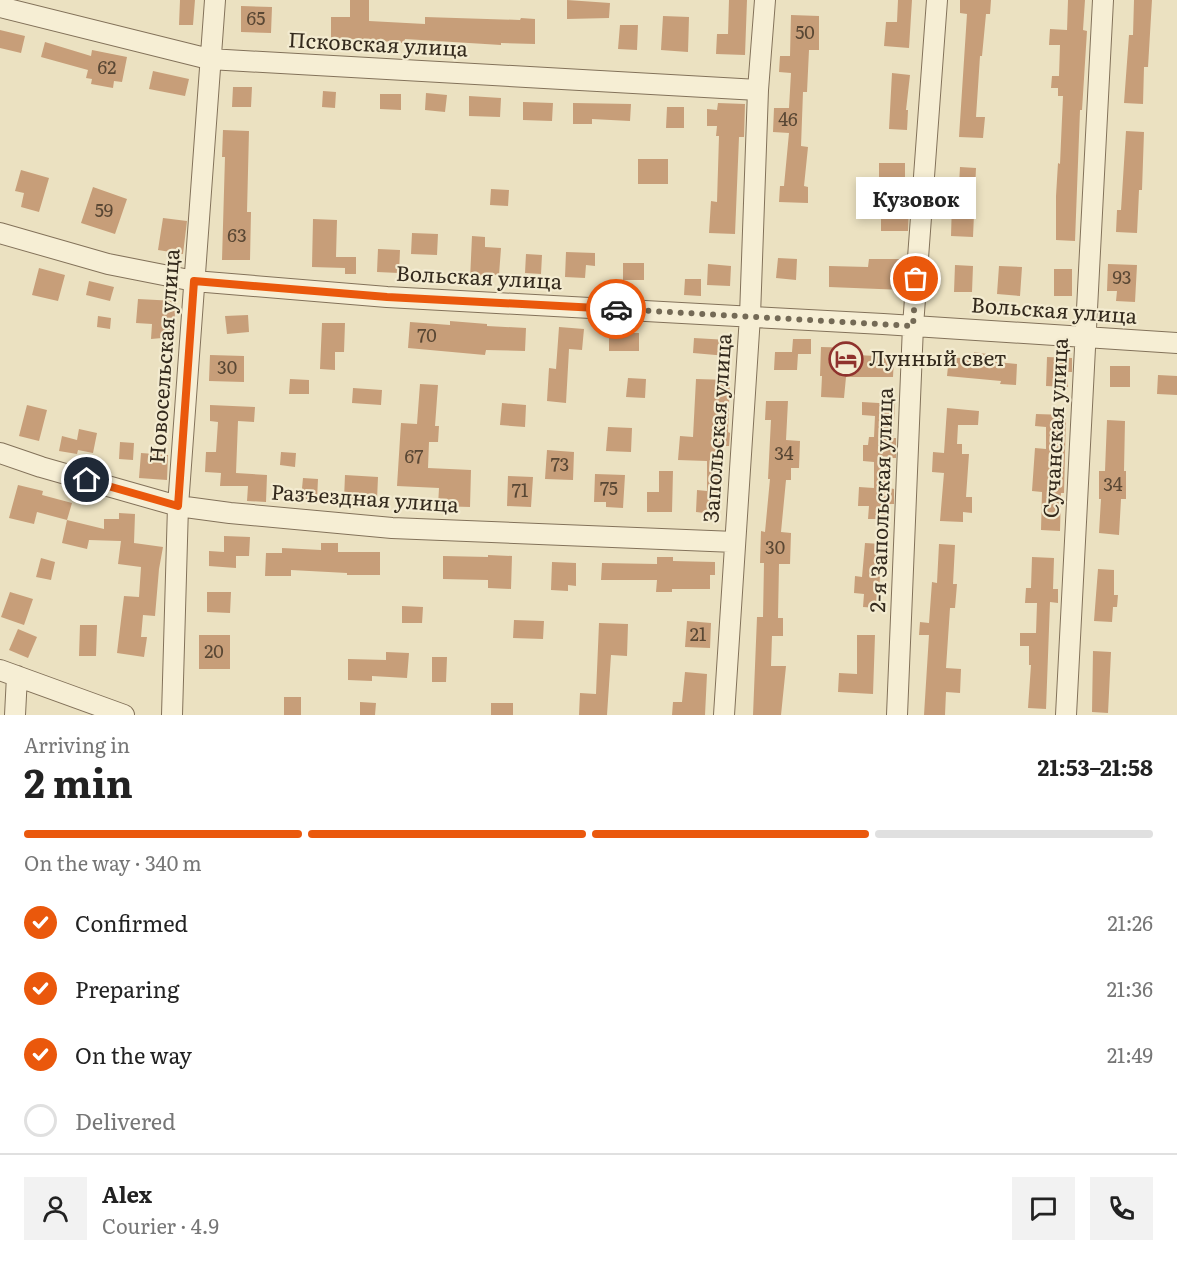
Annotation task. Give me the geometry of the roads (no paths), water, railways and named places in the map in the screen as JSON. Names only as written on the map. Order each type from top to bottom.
[{"type":"street","name":"Новосельская улица","points":[[172,715],[178,506],[215,0]]},
{"type":"street","name":"Запольская улица","points":[[724,715],[750,316],[758,90],[765,0]]},
{"type":"street","name":"2-я Запольская улица","points":[[897,715],[913,326],[937,0]]},
{"type":"street","name":"Сучанская улица","points":[[1066,715],[1103,0]]},
{"type":"street","name":"Псковская улица","points":[[0,8],[209,59],[758,90]]},
{"type":"street","name":"Вольская улица","points":[[0,233],[108,264],[194,281],[387,297],[750,316],[1177,343]]},
{"type":"street","name":"Разъездная улица","points":[[0,453],[178,506],[392,528],[735,542]]},
{"type":"street","points":[[15,715],[9,673],[124,715]]},
{"type":"place","name":"Кузовок","points":[[916,279]]},
{"type":"place","name":"Лунный свет","points":[[846,359]]}]
